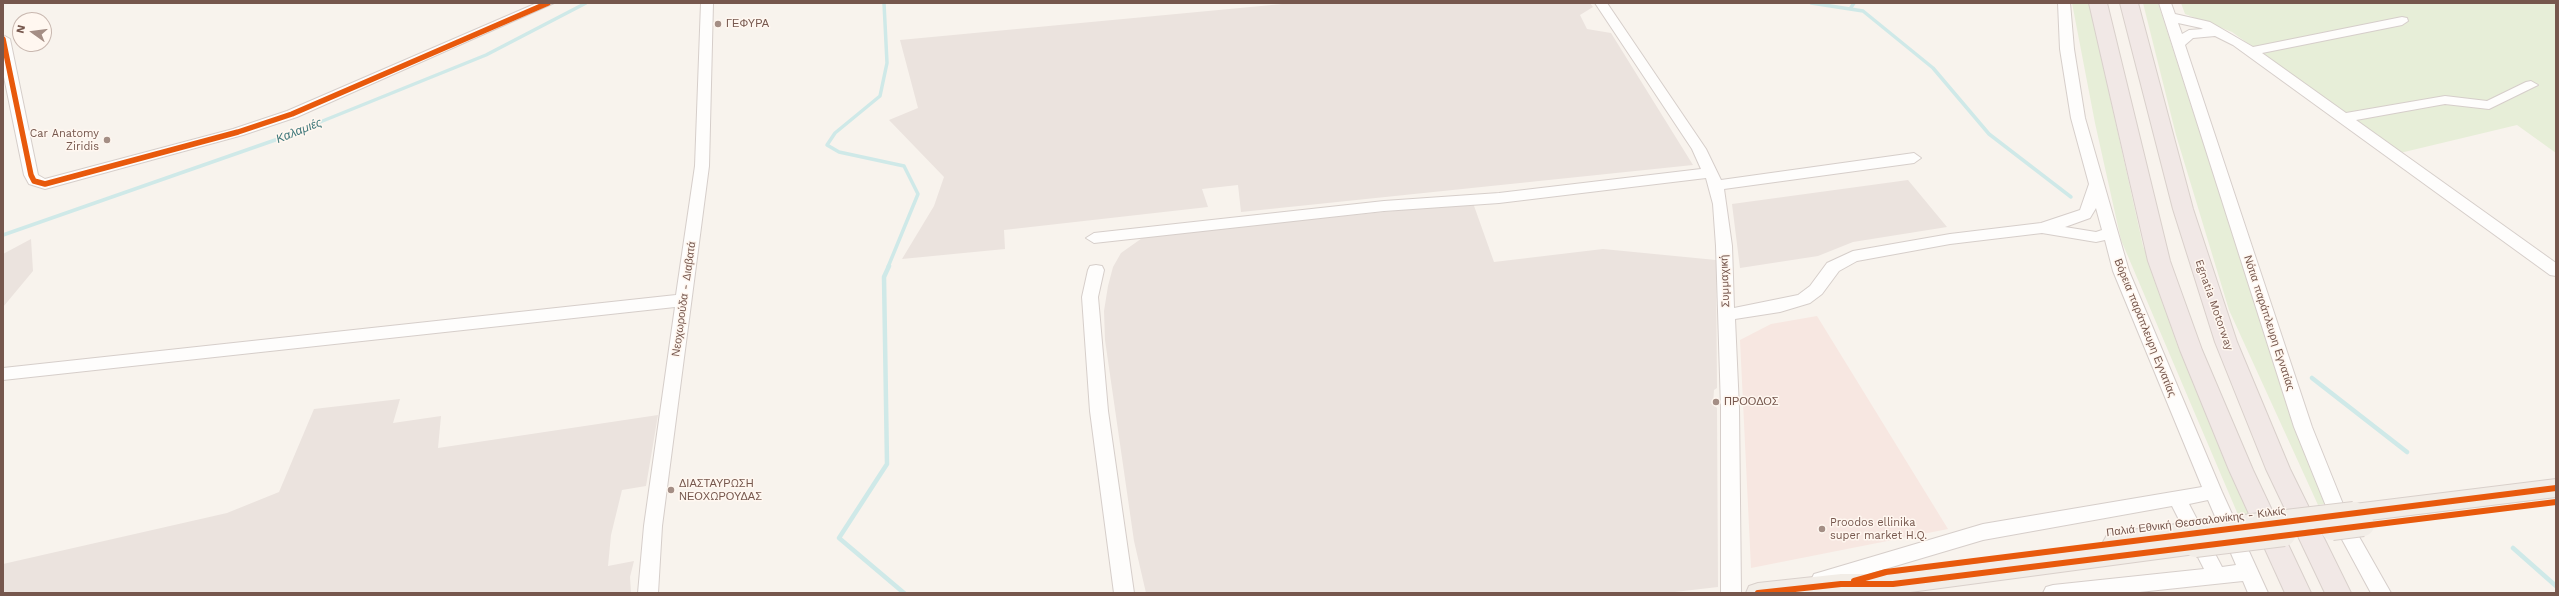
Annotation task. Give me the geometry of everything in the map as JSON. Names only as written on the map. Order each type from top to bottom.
[{"type":"highway","points":[[2098,3],[2144,204],[2159,261],[2191,350],[2238,463],[2298,593]]},
{"type":"highway","name":"Egnatia Motorway","points":[[2129,3],[2182,209],[2226,342],[2278,469],[2338,593]]},
{"type":"main road","points":[[1758,593],[1841,584],[1893,584],[2190,540],[2359,519],[2556,488]]},
{"type":"main road","points":[[2359,519],[2556,502]]},
{"type":"street","points":[[3,38],[31,176],[34,181],[45,184],[238,132],[292,114],[548,3]]},
{"type":"street","name":"Νεοχωρούδα - Διαβατά","points":[[648,593],[653,526],[702,166],[707,3]]},
{"type":"street","name":"Συμμαχική","points":[[1602,3],[1699,149],[1713,179],[1720,204],[1724,246],[1730,408],[1731,593]]},
{"type":"street","name":"Βόρεια παράπλευρη Εγνατίας","points":[[2064,3],[2067,49],[2075,103],[2109,234],[2136,310],[2212,492],[2258,593]]},
{"type":"street","points":[[2165,3],[2170,17],[2184,25],[2218,32],[2251,52],[2556,271]]},
{"type":"street","name":"Νότια παράπλευρη Εγνατίας","points":[[2170,17],[2303,427],[2341,521],[2381,593]]},
{"type":"street","points":[[2251,52],[2402,21]]},
{"type":"street","points":[[2178,44],[2185,36],[2194,33],[2218,32]]},
{"type":"street","points":[[2342,118],[2445,100],[2489,105],[2531,85]]},
{"type":"street","points":[[1094,238],[1384,206],[1498,198],[1713,179],[1914,158]]},
{"type":"street","points":[[1726,314],[1780,306],[1804,299],[1816,290],[1833,267],[1853,256],[1950,239],[2041,228],[2066,222],[2085,214],[2091,204],[2096,185]]},
{"type":"street","points":[[2066,222],[2091,226],[2109,234]]},
{"type":"street","points":[[2041,228],[2096,237],[2109,234]]},
{"type":"street","points":[[1096,270],[1090,297],[1099,411],[1124,593]]},
{"type":"street","points":[[3,374],[684,300]]},
{"type":"street","points":[[1788,590],[1984,532],[2212,492]]},
{"type":"street","points":[[2177,498],[2217,576]]},
{"type":"street","points":[[2053,593],[2249,572]]},
{"type":"shaded area","points":[[1293,3],[1590,3],[1593,7],[1580,15],[1587,29],[1611,33],[1693,165],[1241,212],[1238,185],[1202,189],[1208,207],[1004,230],[1005,249],[902,259],[934,206],[944,177],[889,120],[918,108],[900,40]]},
{"type":"shaded area","points":[[1908,180],[1947,227],[1853,242],[1818,256],[1740,268],[1732,204]]},
{"type":"shaded area","points":[[1473,203],[1494,262],[1603,249],[1716,260],[1717,388],[1714,390],[1713,404],[1717,408],[1718,587],[1666,593],[1146,593],[1134,541],[1105,340],[1104,311],[1108,286],[1113,267],[1121,253],[1145,236]]},
{"type":"shaded area","points":[[31,239],[33,271],[3,307],[3,254]]},
{"type":"shaded area","points":[[1817,316],[1948,529],[1751,568],[1740,340],[1771,324]]},
{"type":"shaded area","points":[[400,399],[393,423],[441,416],[438,448],[658,415],[646,486],[622,490],[611,535],[608,566],[634,561],[630,577],[631,593],[3,593],[3,564],[227,513],[279,492],[314,409]]},
{"type":"green space","points":[[2072,3],[2089,3],[2143,246],[2254,516],[2239,517],[2121,240],[2095,123]]},
{"type":"green space","points":[[2143,3],[2158,3],[2298,437],[2329,503],[2318,505],[2229,310],[2176,135]]},
{"type":"green space","points":[[2181,3],[2556,3],[2556,153],[2517,125],[2400,153],[2232,32],[2185,14]]},
{"type":"waterway","name":"Καλαμιές","points":[[3,235],[278,139],[486,55],[586,3]]},
{"type":"waterway","points":[[884,3],[887,63],[880,96],[835,133],[827,145],[839,152],[904,166],[918,194],[888,267]]},
{"type":"waterway","points":[[1811,3],[1850,9]]},
{"type":"waterway","points":[[1850,9],[1854,3]]},
{"type":"waterway","points":[[1850,9],[1863,11],[1933,68],[1989,134],[2071,197]]},
{"type":"waterway","points":[[889,266],[884,277],[887,464],[839,538],[904,593]]},
{"type":"waterway","points":[[2312,378],[2407,452]]},
{"type":"waterway","points":[[2513,548],[2556,586]]},
{"type":"cycle path","points":[[3,39],[31,175],[34,181],[45,184],[238,132],[292,114],[548,3]]},
{"type":"cycle path","name":"Παλιά Εθνική Θεσσαλονίκης - Κιλκίς","points":[[1854,581],[1886,572],[2556,488]]},
{"type":"cycle path","points":[[1758,593],[1841,584],[1893,584],[2556,502]]},
{"type":"place","name":"ΓΕΦΥΡΑ","points":[[718,24]]},
{"type":"place","name":"Car Anatomy Ziridis","points":[[107,140]]},
{"type":"place","name":"ΠΡΟΟΔΟΣ","points":[[1716,402]]},
{"type":"place","name":"ΔΙΑΣΤΑΥΡΩΣΗ ΝΕΟΧΩΡΟΥΔΑΣ","points":[[671,490]]},
{"type":"place","name":"Proodos ellinika super market H.Q.","points":[[1822,529]]}]
